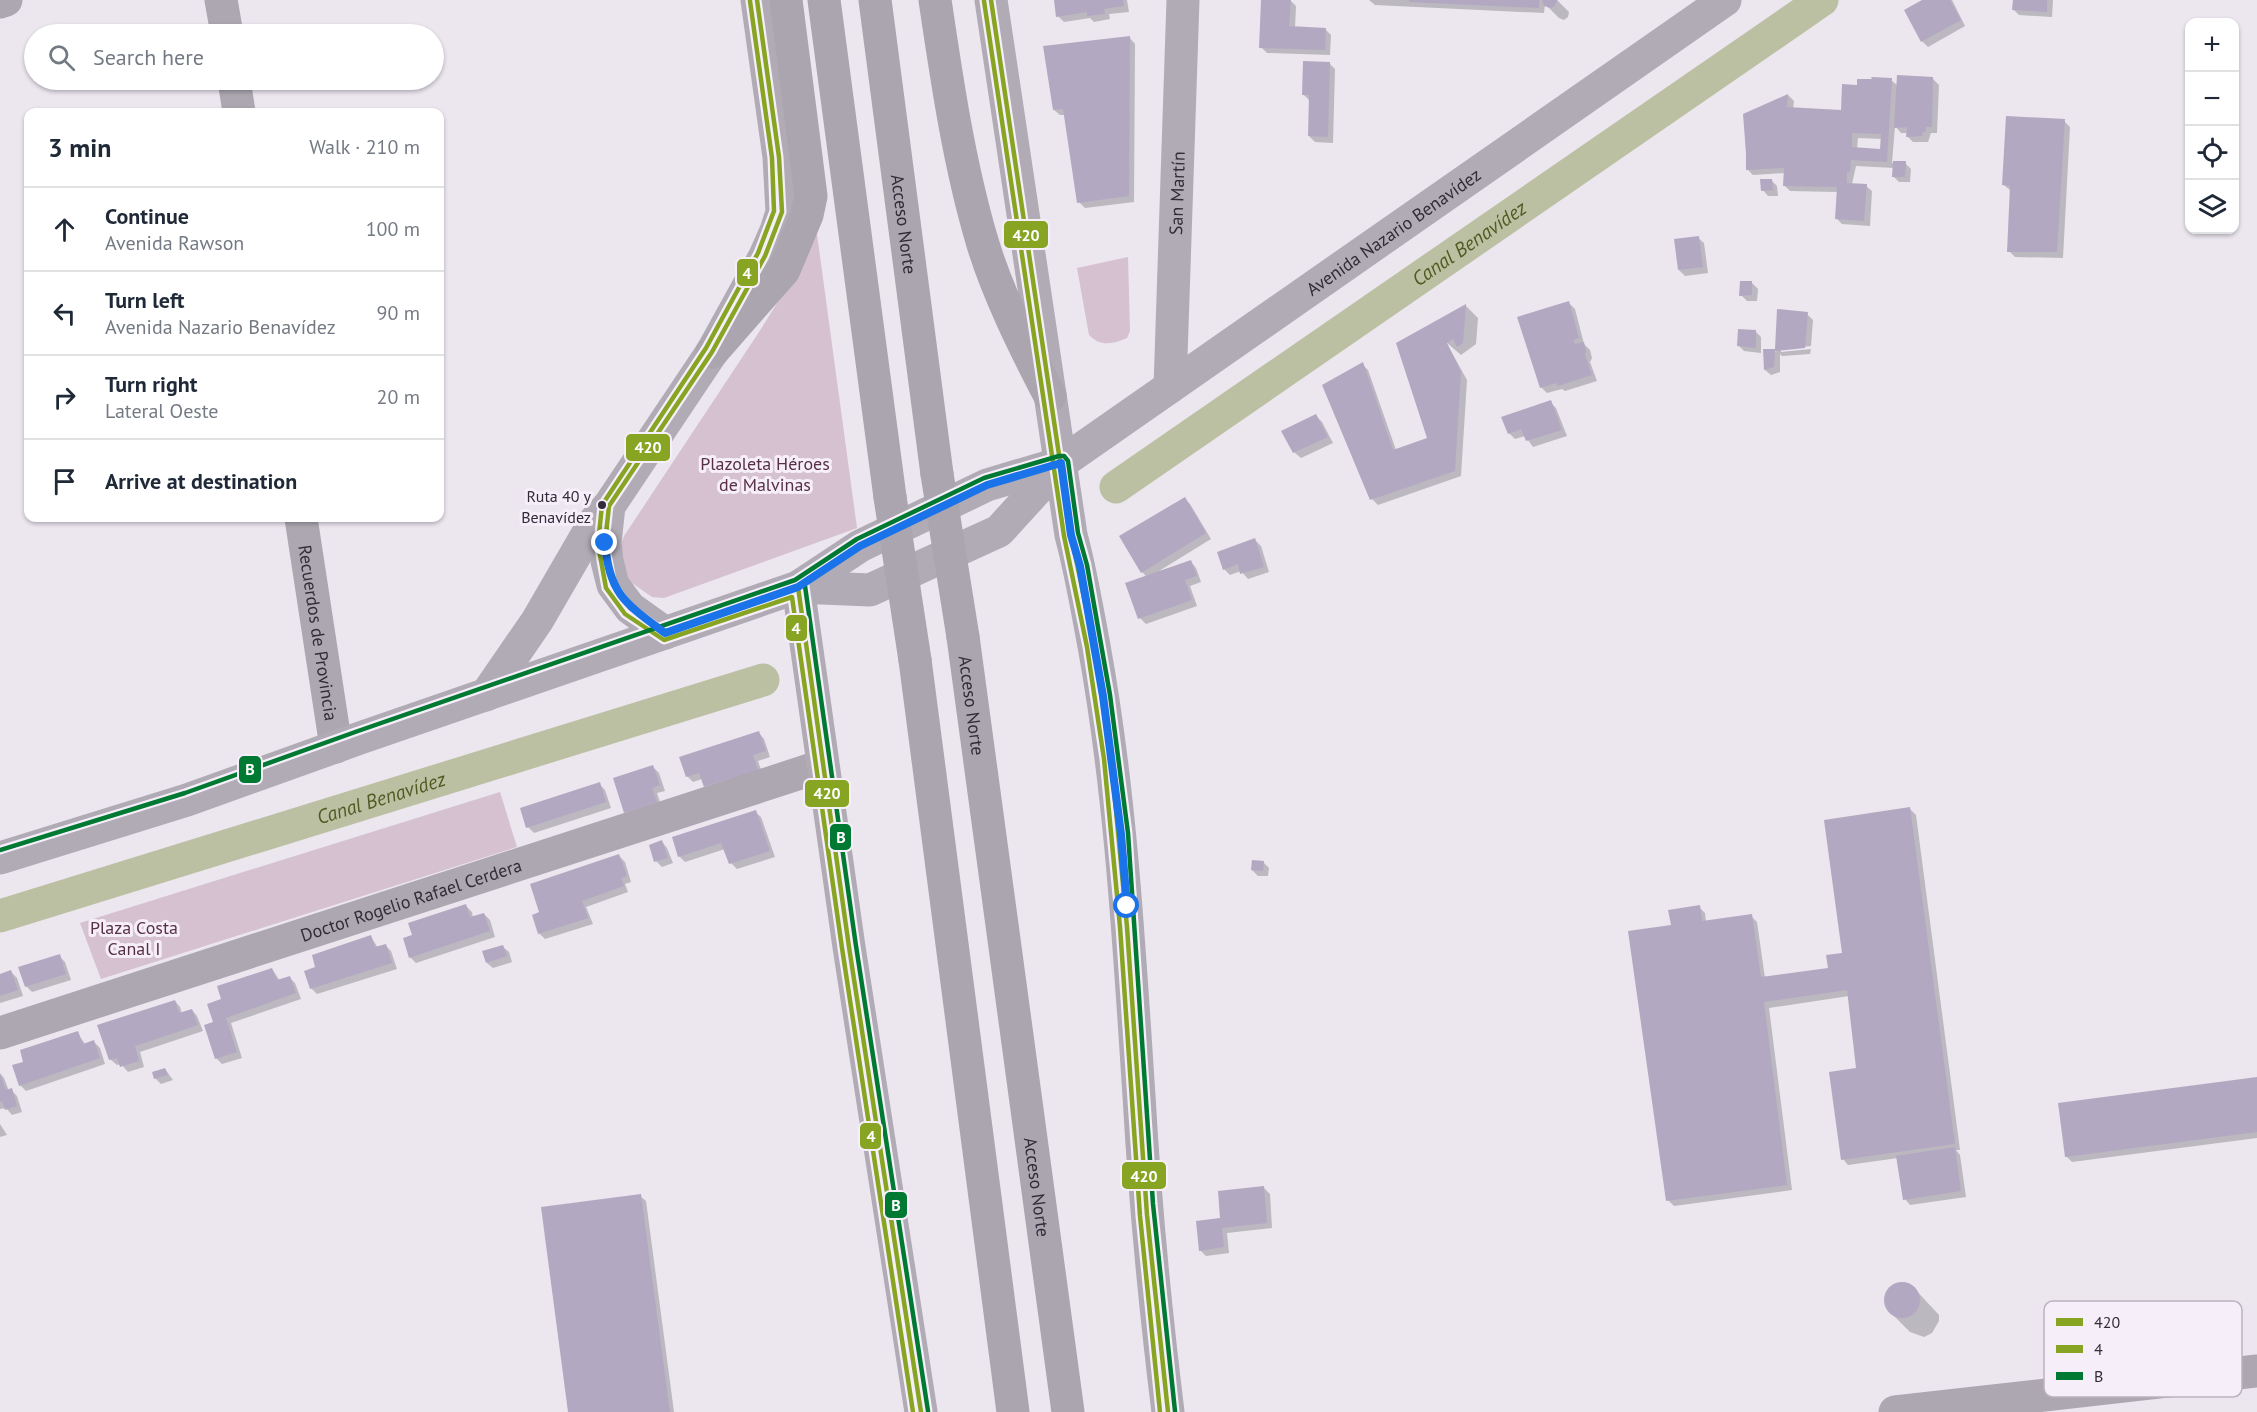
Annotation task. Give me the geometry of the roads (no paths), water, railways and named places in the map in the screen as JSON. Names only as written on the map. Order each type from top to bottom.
[{"type":"highway","points":[[712,352],[784,270],[807,216],[811,196],[786,0]]},
{"type":"highway","points":[[824,0],[890,497],[915,660],[1013,1412]]},
{"type":"highway","name":"Acceso Norte","points":[[875,0],[937,474],[963,637],[1068,1412]]},
{"type":"highway","points":[[935,0],[953,116],[982,243],[1025,349],[1050,396]]},
{"type":"street","points":[[0,2],[6,0]]},
{"type":"street","points":[[222,0],[226,24]]},
{"type":"street","points":[[486,694],[537,621],[595,521],[609,506],[712,352],[765,256],[776,231],[782,212],[779,157],[757,0]]},
{"type":"street","points":[[991,0],[1071,535],[1080,566],[1103,696],[1121,834],[1146,1205],[1168,1412]]},
{"type":"street","name":"San Martín","points":[[1170,387],[1183,0]]},
{"type":"street","name":"Avenida Nazario Benavídez","points":[[798,587],[870,590],[999,531],[1061,463],[1725,0]]},
{"type":"street","points":[[236,90],[238,108]]},
{"type":"street","name":"Avenida Nazario Benavídez","points":[[0,858],[187,800],[798,587],[860,546],[987,485],[1061,463]]},
{"type":"street","points":[[609,506],[605,543],[613,585],[630,608],[665,633]]},
{"type":"street","name":"Recuerdos de Provincia","points":[[302,522],[336,747]]},
{"type":"street","points":[[798,587],[822,766],[921,1412]]},
{"type":"street","name":"Doctor Rogelio Rafael Cerdera","points":[[0,1033],[822,766]]},
{"type":"street","points":[[2242,1373],[2257,1371]]},
{"type":"street","points":[[1895,1412],[2044,1395]]},
{"type":"waterway","name":"Canal Benavídez","points":[[1116,487],[1822,0]]},
{"type":"waterway","name":"Canal Benavídez","points":[[0,916],[763,680]]},
{"type":"place","name":"Ruta 40 y Benavídez","points":[[602,505]]},
{"type":"park label","name":"Plazoleta Héroes de Malvinas","points":[[765,473]]},
{"type":"park label","name":"Plaza Costa Canal I","points":[[134,937]]}]
